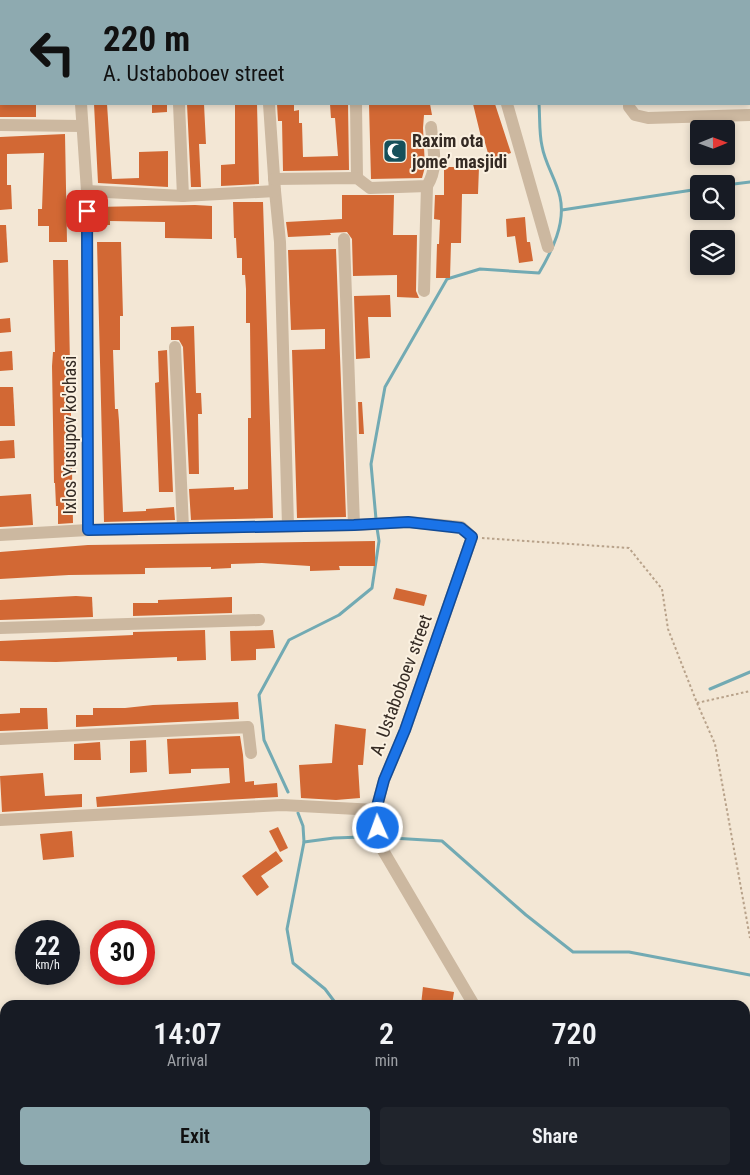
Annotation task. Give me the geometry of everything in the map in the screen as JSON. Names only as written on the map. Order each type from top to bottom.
[{"type":"street","name":"Ixlos Yusupov ko'chasi","points":[[81,105],[87,191],[88,530],[354,525],[408,522],[461,528],[472,537]]},
{"type":"street","points":[[179,105],[183,196]]},
{"type":"street","points":[[269,105],[280,242],[288,526]]},
{"type":"street","points":[[356,105],[357,178]]},
{"type":"street","points":[[507,105],[548,247]]},
{"type":"street","points":[[629,105],[635,115],[648,118],[750,115]]},
{"type":"street","points":[[0,124],[82,126]]},
{"type":"street","points":[[424,291],[428,186],[433,176],[434,160],[431,127]]},
{"type":"street","points":[[87,191],[183,196],[274,185],[357,178],[370,188],[428,186]]},
{"type":"street","points":[[344,239],[354,525]]},
{"type":"street","points":[[175,347],[183,528]]},
{"type":"street","points":[[0,535],[88,530]]},
{"type":"street","name":"A. Ustaboboev street","points":[[471,1000],[381,847],[376,810],[384,780],[405,730],[472,537]]},
{"type":"street","points":[[0,628],[259,620]]},
{"type":"street","points":[[0,739],[248,727],[251,753]]},
{"type":"street","points":[[0,820],[282,805],[376,810]]},
{"type":"path","points":[[472,537],[629,548],[662,589],[668,629],[697,703],[716,744],[750,938]]},
{"type":"path","points":[[697,703],[750,691]]},
{"type":"building","points":[[0,105],[36,105],[36,117],[0,117]]},
{"type":"building","points":[[94,105],[107,105],[112,179],[139,178],[139,152],[168,151],[168,187],[98,183]]},
{"type":"building","points":[[152,105],[167,105],[167,112],[152,113]]},
{"type":"building","points":[[187,105],[204,105],[206,144],[199,144],[201,187],[191,187]]},
{"type":"building","points":[[235,105],[257,105],[259,184],[221,186],[221,165],[235,164]]},
{"type":"building","points":[[277,105],[294,105],[294,111],[299,110],[299,123],[302,123],[303,157],[338,156],[335,118],[331,118],[330,105],[348,105],[349,170],[283,171],[282,121],[278,121]]},
{"type":"building","points":[[369,105],[430,105],[432,115],[424,115],[425,167],[422,178],[371,179]]},
{"type":"building","points":[[473,105],[495,105],[511,153],[490,160],[483,136],[481,137]]},
{"type":"building","points":[[65,134],[67,242],[49,242],[49,226],[38,226],[38,209],[42,209],[44,153],[7,154],[7,185],[11,185],[12,209],[0,210],[0,137]]},
{"type":"building","points":[[444,167],[479,167],[478,194],[462,194],[461,243],[451,243],[450,278],[436,278],[440,220],[434,219],[435,195],[444,195]]},
{"type":"building","points":[[342,195],[394,195],[393,235],[417,235],[416,291],[419,298],[397,297],[397,275],[353,276],[352,239],[347,232],[330,233],[331,235],[288,237],[286,222],[342,219]]},
{"type":"building","points":[[233,202],[263,202],[273,518],[191,520],[189,489],[234,487],[234,490],[248,489],[248,418],[251,418],[250,323],[246,323],[246,289],[245,275],[242,275],[242,258],[237,258],[236,238],[234,238]]},
{"type":"building","points":[[212,206],[212,239],[165,238],[165,222],[110,221],[110,225],[95,225],[95,207]]},
{"type":"building","points":[[525,217],[527,242],[530,242],[533,261],[519,263],[515,236],[507,237],[506,219]]},
{"type":"building","points":[[0,225],[6,225],[8,262],[0,263]]},
{"type":"building","points":[[97,242],[121,242],[123,316],[120,316],[120,350],[113,350],[115,409],[118,409],[119,421],[123,512],[174,507],[175,520],[104,522]]},
{"type":"building","points":[[336,249],[346,517],[297,518],[292,350],[325,349],[325,329],[291,330],[288,250]]},
{"type":"building","points":[[53,260],[68,260],[73,523],[58,524],[58,506],[56,506],[54,483],[52,366],[53,352],[55,352]]},
{"type":"building","points":[[390,295],[391,317],[368,317],[370,358],[356,359],[354,296]]},
{"type":"building","points":[[10,318],[11,332],[0,333],[0,319]]},
{"type":"building","points":[[194,326],[196,393],[201,393],[202,414],[198,414],[199,474],[189,474],[183,347],[179,340],[171,340],[171,327]]},
{"type":"building","points":[[167,350],[173,492],[159,492],[155,383],[159,382],[158,351]]},
{"type":"building","points":[[12,351],[13,370],[0,371],[0,352]]},
{"type":"building","points":[[0,387],[13,387],[15,426],[0,426]]},
{"type":"building","points":[[358,402],[362,402],[364,434],[359,434]]},
{"type":"building","points":[[14,440],[15,458],[0,459],[0,441]]},
{"type":"building","points":[[31,494],[33,525],[0,527],[0,496]]},
{"type":"building","points":[[375,541],[375,566],[339,566],[340,570],[310,571],[310,566],[262,563],[231,564],[231,568],[211,569],[211,567],[145,568],[145,574],[69,575],[0,579],[0,552],[88,545]]},
{"type":"building","points":[[396,588],[427,595],[424,606],[393,599]]},
{"type":"building","points":[[76,596],[92,597],[93,617],[0,620],[0,600]]},
{"type":"building","points":[[232,597],[232,613],[133,616],[133,603],[158,603],[158,600]]},
{"type":"building","points":[[205,630],[206,660],[177,661],[177,657],[56,662],[0,661],[0,641],[133,635],[133,632]]},
{"type":"building","points":[[273,630],[275,648],[256,649],[256,660],[231,661],[230,631]]},
{"type":"building","points":[[238,702],[239,719],[76,727],[76,715],[93,715],[93,708]]},
{"type":"building","points":[[20,708],[47,708],[48,729],[0,731],[0,714],[20,713]]},
{"type":"building","points":[[335,724],[366,729],[363,765],[358,765],[360,798],[336,800],[301,798],[299,765],[332,763]]},
{"type":"building","points":[[240,736],[245,782],[254,781],[254,785],[277,783],[278,797],[97,807],[96,797],[230,783],[229,768],[191,769],[191,773],[169,774],[167,739]]},
{"type":"building","points":[[146,740],[147,772],[130,773],[130,741]]},
{"type":"building","points":[[100,742],[101,760],[74,760],[74,744]]},
{"type":"building","points":[[43,773],[45,796],[82,794],[82,807],[2,812],[0,776]]},
{"type":"building","points":[[278,827],[288,848],[280,852],[269,831]]},
{"type":"building","points":[[72,831],[74,857],[43,860],[40,834]]},
{"type":"building","points":[[276,851],[283,861],[261,876],[269,887],[257,896],[242,876]]},
{"type":"building","points":[[423,987],[454,992],[453,1000],[422,1000]]},
{"type":"waterway","points":[[376,519],[371,464],[385,387],[447,279],[480,269],[539,273],[549,256],[557,236],[561,217],[560,197],[542,146],[539,105]]},
{"type":"waterway","points":[[735,184],[750,182]]},
{"type":"waterway","points":[[562,210],[690,190]]},
{"type":"waterway","points":[[288,792],[264,740],[259,695],[289,640],[339,615],[372,588],[379,541],[377,528]]},
{"type":"waterway","points":[[710,689],[750,672]]},
{"type":"waterway","points":[[298,813],[303,826],[304,842],[287,929],[293,963],[325,989],[333,1000]]},
{"type":"waterway","points":[[304,842],[362,837]]},
{"type":"waterway","points":[[392,838],[442,841],[526,915],[573,952],[629,952],[750,975]]},
{"type":"place","name":"Raxim ota jome’ masjidi","points":[[395,151]]},
{"type":"route","points":[[87,211],[88,530],[354,525],[408,522],[461,528],[472,537],[405,730],[384,780],[376,810],[378,828]]}]
